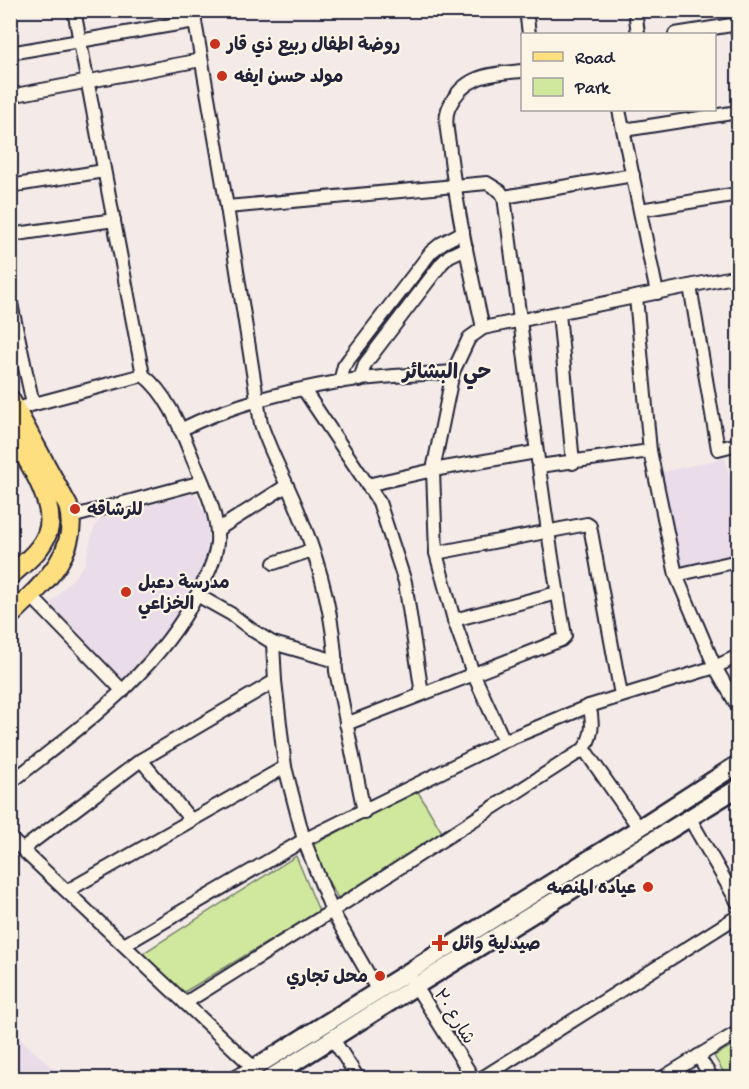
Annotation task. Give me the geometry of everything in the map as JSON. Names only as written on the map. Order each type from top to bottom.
[{"type":"main road","points":[[10,616],[63,559],[69,541],[71,517],[20,404]]},
{"type":"main road","points":[[10,431],[47,501],[49,516],[48,534],[35,553],[10,576]]},
{"type":"street","points":[[10,783],[123,691],[160,652],[188,614],[215,555],[217,530],[214,514],[202,482],[180,429],[161,392],[143,375],[74,10]]},
{"type":"street","points":[[526,10],[529,33]]},
{"type":"street","points":[[635,10],[638,33]]},
{"type":"street","points":[[682,33],[738,25],[736,10]]},
{"type":"street","points":[[10,53],[80,41],[194,16],[261,424],[301,516],[326,590],[346,724],[364,812]]},
{"type":"street","points":[[10,96],[201,60]]},
{"type":"street","points":[[483,328],[454,185],[446,117],[452,101],[480,76],[521,71]]},
{"type":"street","points":[[620,111],[657,293]]},
{"type":"street","points":[[624,130],[738,112]]},
{"type":"street","points":[[10,186],[104,171]]},
{"type":"street","points":[[504,197],[633,175]]},
{"type":"street","points":[[227,207],[487,183],[500,191],[504,197],[536,452],[564,639],[346,724]]},
{"type":"street","points":[[640,210],[738,194]]},
{"type":"street","points":[[10,235],[114,220]]},
{"type":"street","points":[[340,382],[344,366],[431,252],[442,243],[463,232]]},
{"type":"street","points":[[360,380],[365,364],[442,262],[448,256],[466,248]]},
{"type":"street","points":[[504,741],[473,673],[453,620],[436,553],[433,470],[453,372],[469,338],[483,328],[738,276]]},
{"type":"street","points":[[690,286],[718,449],[738,444]]},
{"type":"street","points":[[636,297],[650,451],[676,575],[716,667],[738,707]]},
{"type":"street","points":[[10,299],[20,404],[143,375]]},
{"type":"street","points":[[559,313],[573,463]]},
{"type":"street","points":[[180,429],[204,418],[257,402],[340,382],[453,372]]},
{"type":"street","points":[[304,390],[380,502],[405,582],[422,694]]},
{"type":"street","points":[[539,466],[650,451]]},
{"type":"street","points":[[368,485],[433,470],[536,452]]},
{"type":"street","points":[[71,517],[202,482]]},
{"type":"street","points":[[217,530],[286,486]]},
{"type":"street","points":[[436,553],[587,524],[592,530],[621,695]]},
{"type":"street","points":[[274,563],[312,550]]},
{"type":"street","points":[[676,575],[738,561]]},
{"type":"street","points":[[453,620],[557,593]]},
{"type":"street","points":[[197,595],[231,614],[273,643],[336,661]]},
{"type":"street","points":[[31,596],[123,691]]},
{"type":"street","points":[[273,643],[285,767],[304,840],[332,911],[378,991]]},
{"type":"street","points":[[124,945],[304,840],[504,741],[589,706],[716,667],[738,656]]},
{"type":"street","points":[[22,849],[141,760],[275,681]]},
{"type":"street","points":[[185,1003],[584,749],[592,733],[592,715],[589,706]]},
{"type":"street","points":[[584,749],[639,828]]},
{"type":"street","points":[[141,760],[191,820]]},
{"type":"street","points":[[270,1078],[333,1040],[411,979],[738,764]]},
{"type":"street","points":[[67,891],[285,767]]},
{"type":"street","points":[[238,1078],[378,991],[411,979],[690,819],[738,788]]},
{"type":"street","points":[[690,819],[738,903]]},
{"type":"street","points":[[10,838],[254,1068]]},
{"type":"street","points":[[482,1078],[738,916]]},
{"type":"street","name":"شارع ٣٠","points":[[411,979],[473,1078]]},
{"type":"street","points":[[662,1078],[738,1032]]},
{"type":"street","points":[[333,1040],[358,1078]]},
{"type":"street","points":[[698,1056],[712,1078]]},
{"type":"shaded area","points":[[725,458],[738,520],[738,554],[681,567],[659,473]]},
{"type":"shaded area","name":"مدرسة دعبل الخزاعي","points":[[195,493],[207,519],[206,557],[185,606],[126,682],[48,606],[85,564],[94,528],[101,518]]},
{"type":"shaded area","points":[[11,1031],[64,1078],[11,1078]]},
{"type":"green space","points":[[417,790],[443,834],[338,898],[309,847]]},
{"type":"green space","points":[[296,856],[319,911],[181,994],[137,957]]},
{"type":"green space","points":[[738,1042],[738,1078],[727,1078],[714,1056]]},
{"type":"place","name":"روضة اطفال ربيع ذي قار","points":[[215,44]]},
{"type":"place","name":"مولد حسن ايفه","points":[[222,76]]},
{"type":"place","name":"للرشاقه","points":[[75,509]]},
{"type":"place","name":"مدرسة دعبل الخزاعي","points":[[126,592]]},
{"type":"place","name":"عياده المنصه","points":[[648,887]]},
{"type":"place","name":"صيدلية وائل","points":[[440,943]]},
{"type":"place","name":"محل تجاري","points":[[380,976]]},
{"type":"district","name":"حي البشائر","points":[[447,371]]}]
